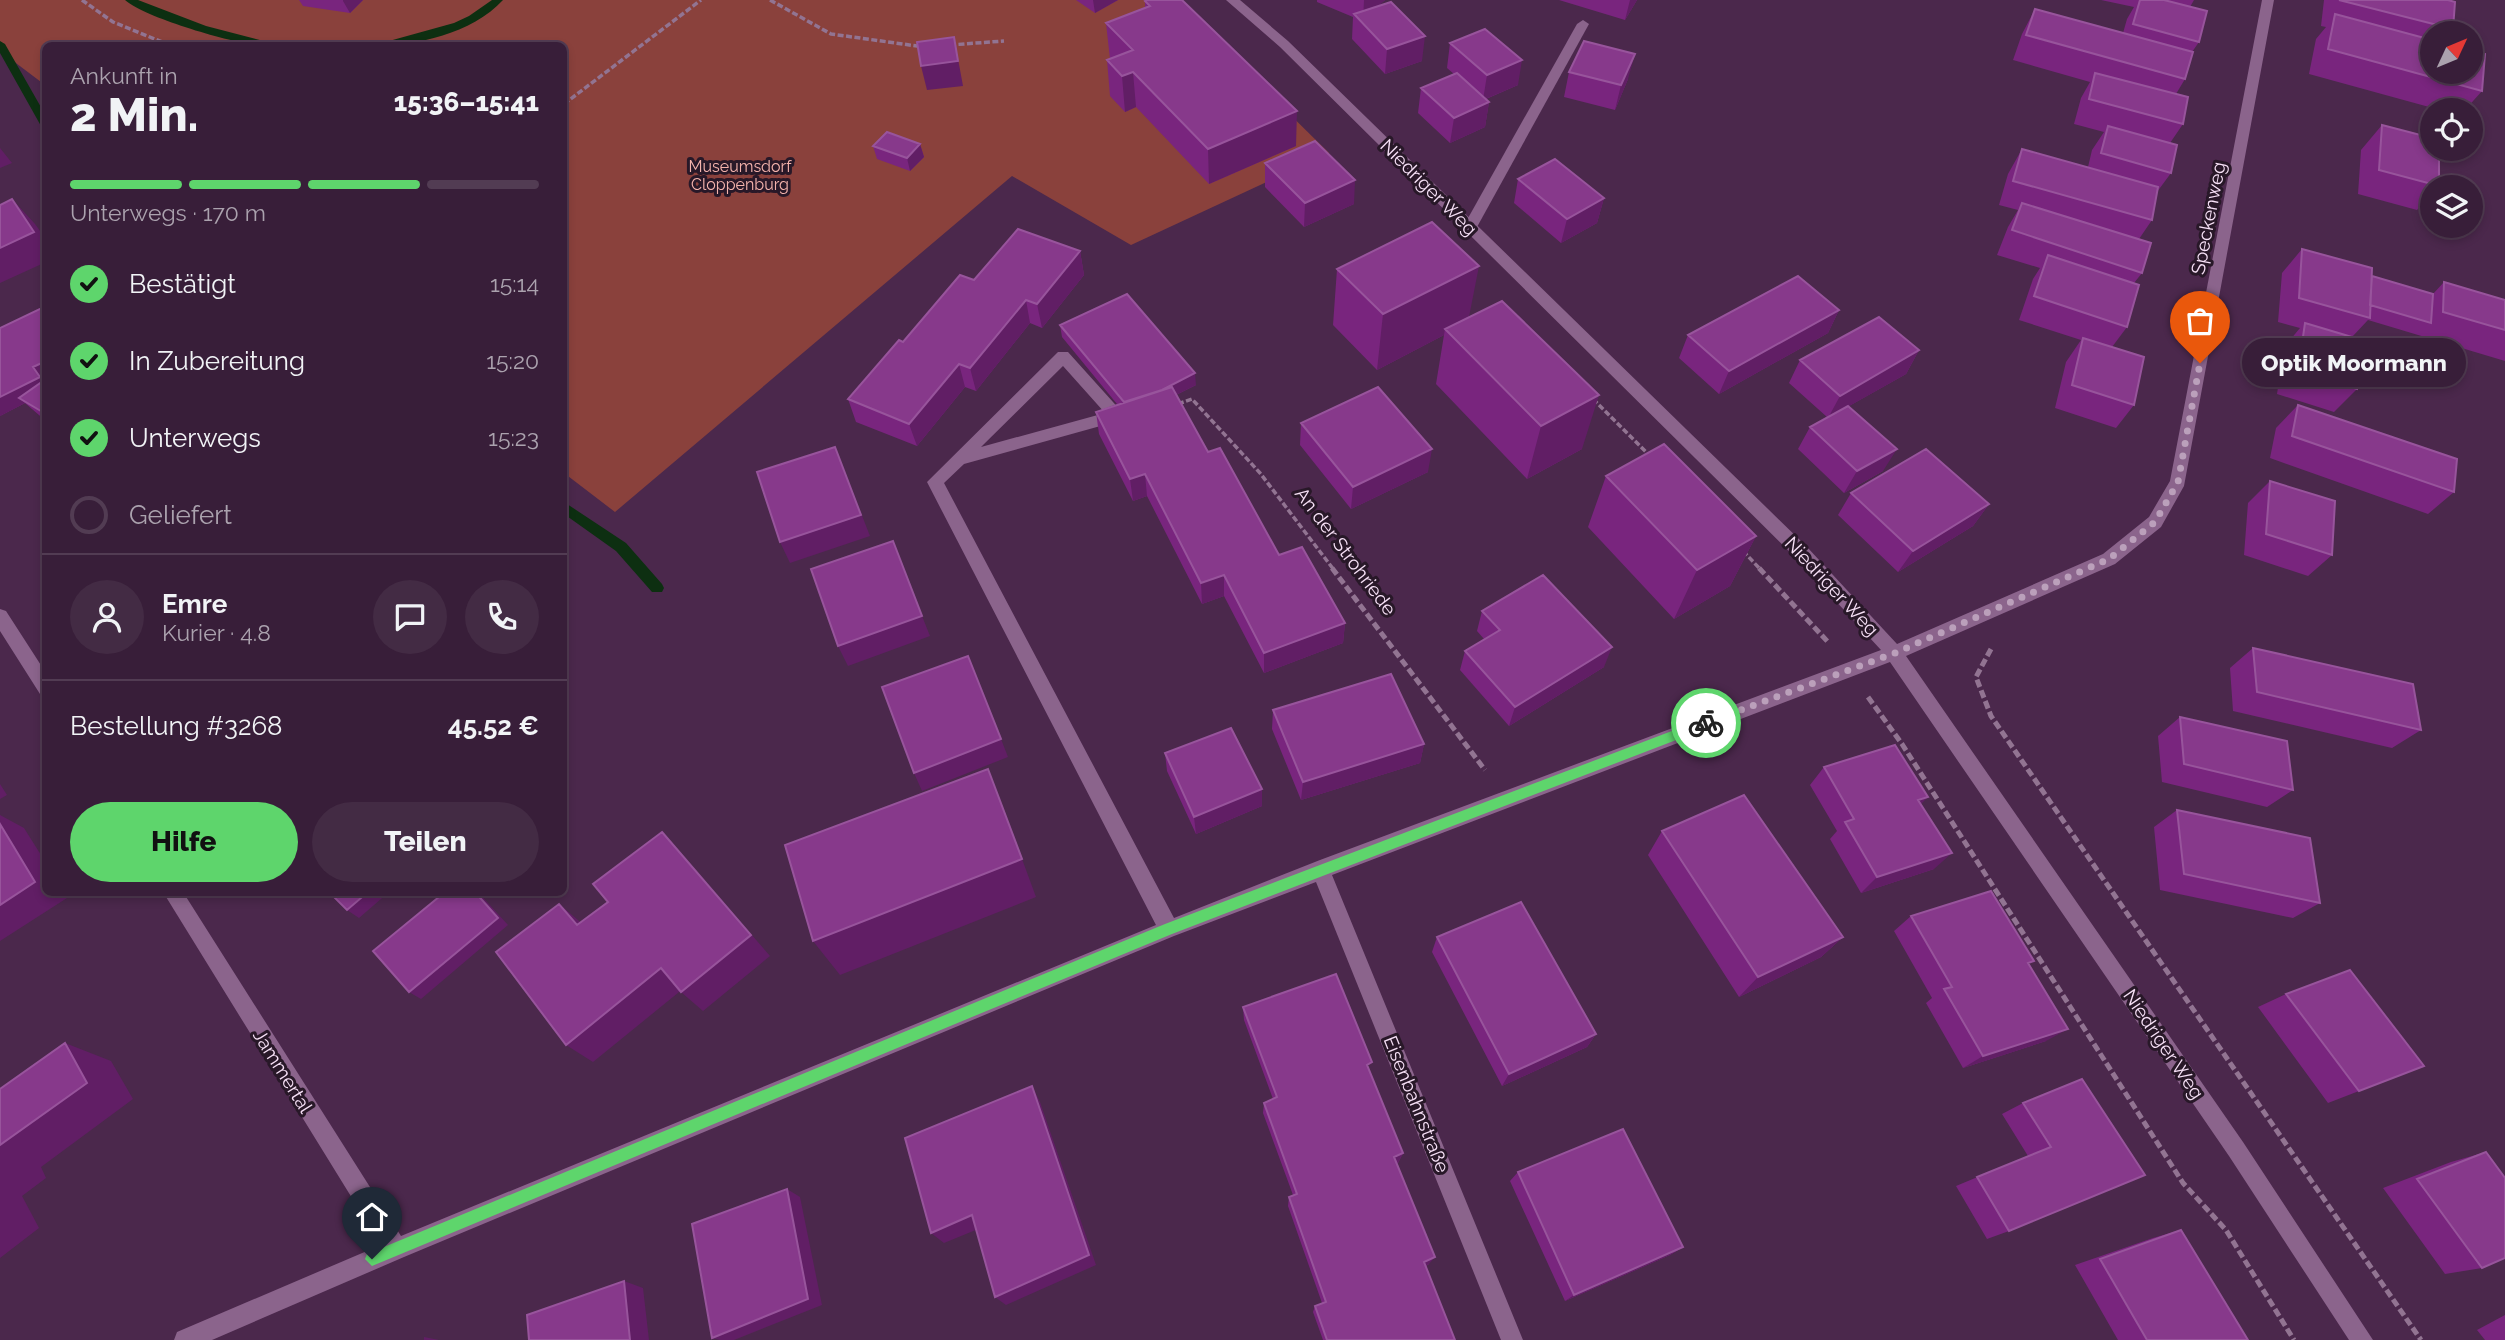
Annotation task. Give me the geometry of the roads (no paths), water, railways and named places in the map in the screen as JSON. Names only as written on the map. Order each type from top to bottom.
[{"type":"street","name":"Niedriger Weg","points":[[1232,0],[1284,44],[1801,552],[1895,653],[2236,1149],[2362,1340]]},
{"type":"street","name":"Speckenweg","points":[[1895,653],[2109,559],[2155,522],[2178,482],[2268,0]]},
{"type":"street","points":[[1470,227],[1583,24]]},
{"type":"street","points":[[958,459],[1117,416],[1063,356],[958,459],[935,482],[1170,929]]},
{"type":"street","points":[[0,616],[42,683]]},
{"type":"street","points":[[186,1340],[396,1249],[1170,929],[1320,869],[1895,653]]},
{"type":"street","name":"Eisenbahnstraße","points":[[1320,869],[1512,1340]]},
{"type":"street","name":"Jammertal","points":[[175,896],[396,1249]]},
{"type":"waterway","points":[[130,0],[202,28],[259,42]]},
{"type":"waterway","points":[[395,42],[457,25],[473,18],[498,0]]},
{"type":"waterway","points":[[0,44],[42,119]]},
{"type":"waterway","points":[[567,509],[621,547],[657,588]]},
{"type":"place","name":"Optik Moormann","points":[[2200,363]]},
{"type":"park label","name":"Museumsdorf Cloppenburg","points":[[740,175]]}]
